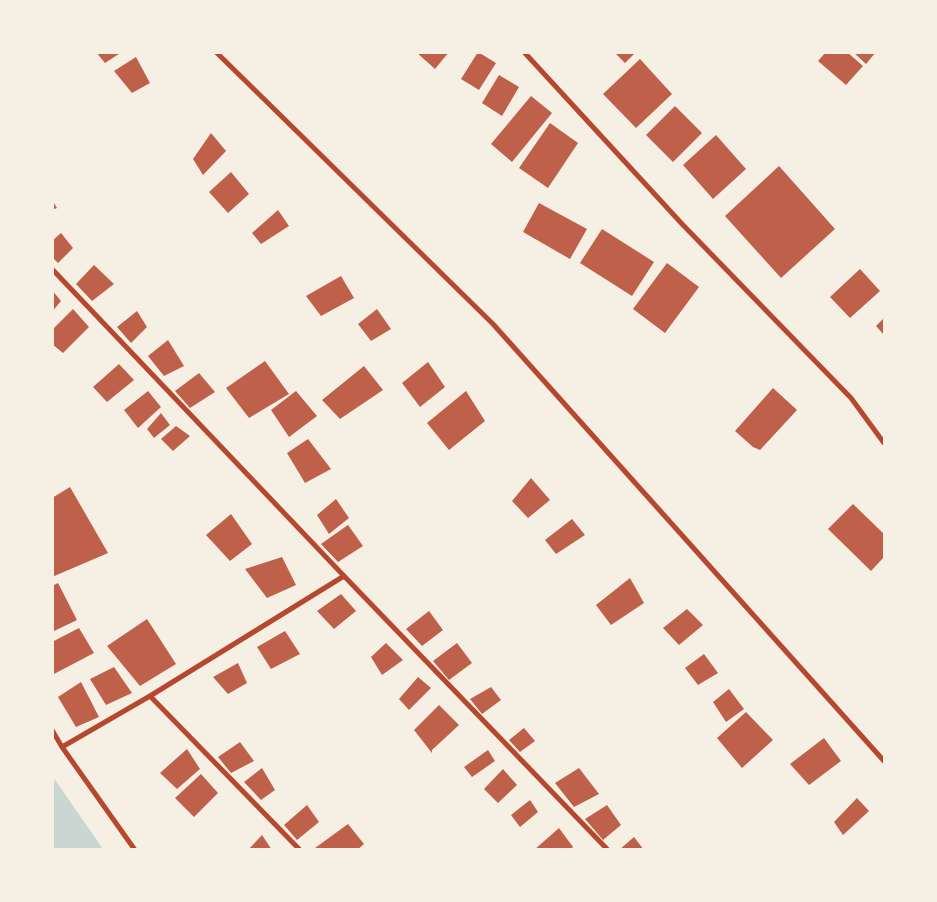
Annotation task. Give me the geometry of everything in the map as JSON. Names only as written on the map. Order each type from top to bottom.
[{"type":"street","points":[[216,52],[493,324],[884,761]]},
{"type":"street","points":[[524,52],[683,225],[851,398],[884,443]]},
{"type":"street","points":[[52,268],[344,576],[608,850]]},
{"type":"street","points":[[62,747],[150,696],[344,576]]},
{"type":"street","points":[[150,696],[300,850]]},
{"type":"street","points":[[52,730],[135,850]]},
{"type":"shaded area","points":[[53,777],[103,849],[53,849]]},
{"type":"building","points":[[96,52],[122,52],[105,63]]},
{"type":"building","points":[[416,52],[449,52],[435,69]]},
{"type":"building","points":[[478,52],[496,63],[479,90],[461,79]]},
{"type":"building","points":[[614,52],[636,52],[625,63]]},
{"type":"building","points":[[826,52],[847,52],[863,66],[846,85],[818,61]]},
{"type":"building","points":[[853,52],[876,52],[866,64]]},
{"type":"building","points":[[136,57],[150,83],[132,93],[114,71]]},
{"type":"building","points":[[640,59],[672,94],[636,128],[603,94]]},
{"type":"building","points":[[499,75],[519,87],[502,116],[482,103]]},
{"type":"building","points":[[531,96],[552,113],[512,162],[491,144]]},
{"type":"building","points":[[675,106],[702,133],[673,162],[646,135]]},
{"type":"building","points":[[550,123],[578,143],[548,188],[519,168]]},
{"type":"building","points":[[211,133],[226,151],[203,175],[193,159]]},
{"type":"building","points":[[716,135],[746,169],[713,199],[683,165]]},
{"type":"building","points":[[779,166],[835,229],[781,278],[725,216]]},
{"type":"building","points":[[231,172],[249,194],[228,213],[209,192]]},
{"type":"building","points":[[52,200],[57,208],[52,210]]},
{"type":"building","points":[[539,203],[587,229],[570,259],[523,232]]},
{"type":"building","points":[[278,210],[289,226],[261,244],[252,233]]},
{"type":"building","points":[[602,229],[654,262],[632,296],[580,263]]},
{"type":"building","points":[[61,233],[73,248],[58,263],[52,257],[52,241]]},
{"type":"building","points":[[667,263],[699,287],[665,333],[633,309]]},
{"type":"building","points":[[94,265],[114,284],[92,301],[76,284]]},
{"type":"building","points":[[860,269],[880,291],[850,318],[830,297]]},
{"type":"building","points":[[341,276],[354,298],[321,316],[306,296]]},
{"type":"building","points":[[52,290],[61,301],[52,312]]},
{"type":"building","points":[[73,309],[89,327],[63,353],[52,344],[52,330]]},
{"type":"building","points":[[377,309],[391,329],[371,341],[358,324]]},
{"type":"building","points":[[137,311],[147,327],[131,343],[117,327]]},
{"type":"building","points":[[884,318],[884,335],[876,326]]},
{"type":"building","points":[[168,340],[184,366],[164,376],[148,356]]},
{"type":"building","points":[[265,361],[289,394],[249,418],[226,388]]},
{"type":"building","points":[[428,362],[445,387],[420,407],[402,383]]},
{"type":"building","points":[[119,364],[134,380],[107,402],[93,387]]},
{"type":"building","points":[[364,366],[383,390],[340,419],[322,400]]},
{"type":"building","points":[[199,373],[215,392],[190,408],[175,391]]},
{"type":"building","points":[[773,388],[797,410],[760,450],[753,447],[735,431]]},
{"type":"building","points":[[148,391],[161,407],[138,428],[124,410]]},
{"type":"building","points":[[296,391],[317,416],[289,437],[271,410]]},
{"type":"building","points":[[466,391],[485,421],[449,450],[427,423]]},
{"type":"building","points":[[161,413],[170,425],[154,438],[147,429]]},
{"type":"building","points":[[176,426],[190,436],[173,451],[161,439]]},
{"type":"building","points":[[308,439],[331,469],[305,483],[287,453]]},
{"type":"building","points":[[531,478],[550,500],[528,518],[512,501]]},
{"type":"building","points":[[70,487],[108,553],[52,577],[52,498]]},
{"type":"building","points":[[336,499],[349,518],[329,534],[317,515]]},
{"type":"building","points":[[853,504],[884,534],[884,557],[871,571],[828,529]]},
{"type":"building","points":[[231,514],[252,544],[230,561],[206,535]]},
{"type":"building","points":[[572,519],[585,535],[556,554],[545,540]]},
{"type":"building","points":[[348,525],[363,546],[338,562],[321,544]]},
{"type":"building","points":[[282,557],[296,585],[267,598],[245,569]]},
{"type":"building","points":[[630,578],[644,603],[611,625],[596,605]]},
{"type":"building","points":[[58,583],[77,620],[52,632],[52,586]]},
{"type":"building","points":[[341,594],[356,611],[334,629],[317,611]]},
{"type":"building","points":[[687,609],[703,625],[679,645],[663,628]]},
{"type":"building","points":[[429,611],[443,630],[422,646],[406,629]]},
{"type":"building","points":[[147,619],[176,664],[140,686],[107,646]]},
{"type":"building","points":[[79,628],[94,653],[52,675],[52,642]]},
{"type":"building","points":[[285,631],[300,654],[271,669],[257,647]]},
{"type":"building","points":[[386,643],[403,660],[382,675],[371,657]]},
{"type":"building","points":[[457,643],[472,663],[449,680],[433,661]]},
{"type":"building","points":[[704,654],[718,673],[698,685],[685,668]]},
{"type":"building","points":[[238,663],[247,683],[228,694],[213,677]]},
{"type":"building","points":[[114,667],[132,693],[106,705],[90,679]]},
{"type":"building","points":[[418,677],[431,688],[409,710],[399,699]]},
{"type":"building","points":[[81,682],[99,717],[76,727],[58,697]]},
{"type":"building","points":[[491,687],[501,700],[482,714],[470,699]]},
{"type":"building","points":[[729,689],[744,709],[726,722],[713,702]]},
{"type":"building","points":[[439,705],[459,725],[432,750],[432,753],[414,730]]},
{"type":"building","points":[[746,712],[773,740],[742,768],[717,738]]},
{"type":"building","points":[[524,728],[535,741],[520,752],[509,740]]},
{"type":"building","points":[[824,738],[841,761],[809,785],[790,764]]},
{"type":"building","points":[[240,742],[254,761],[231,773],[218,757]]},
{"type":"building","points":[[187,749],[200,769],[177,789],[160,773]]},
{"type":"building","points":[[488,750],[495,761],[472,777],[464,767]]},
{"type":"building","points":[[262,768],[275,790],[261,800],[244,782]]},
{"type":"building","points":[[579,768],[599,794],[574,807],[555,783]]},
{"type":"building","points":[[503,769],[517,785],[498,803],[484,789]]},
{"type":"building","points":[[201,774],[218,793],[194,817],[175,798]]},
{"type":"building","points":[[857,798],[869,811],[843,835],[834,822]]},
{"type":"building","points":[[530,800],[538,812],[520,827],[511,815]]},
{"type":"building","points":[[307,805],[319,822],[297,840],[284,825]]},
{"type":"building","points":[[607,805],[621,825],[603,840],[585,819]]},
{"type":"building","points":[[348,824],[364,844],[357,850],[315,848]]},
{"type":"building","points":[[559,828],[573,847],[570,850],[534,850]]},
{"type":"building","points":[[262,835],[272,850],[248,850]]},
{"type":"building","points":[[634,837],[644,850],[619,850]]}]
